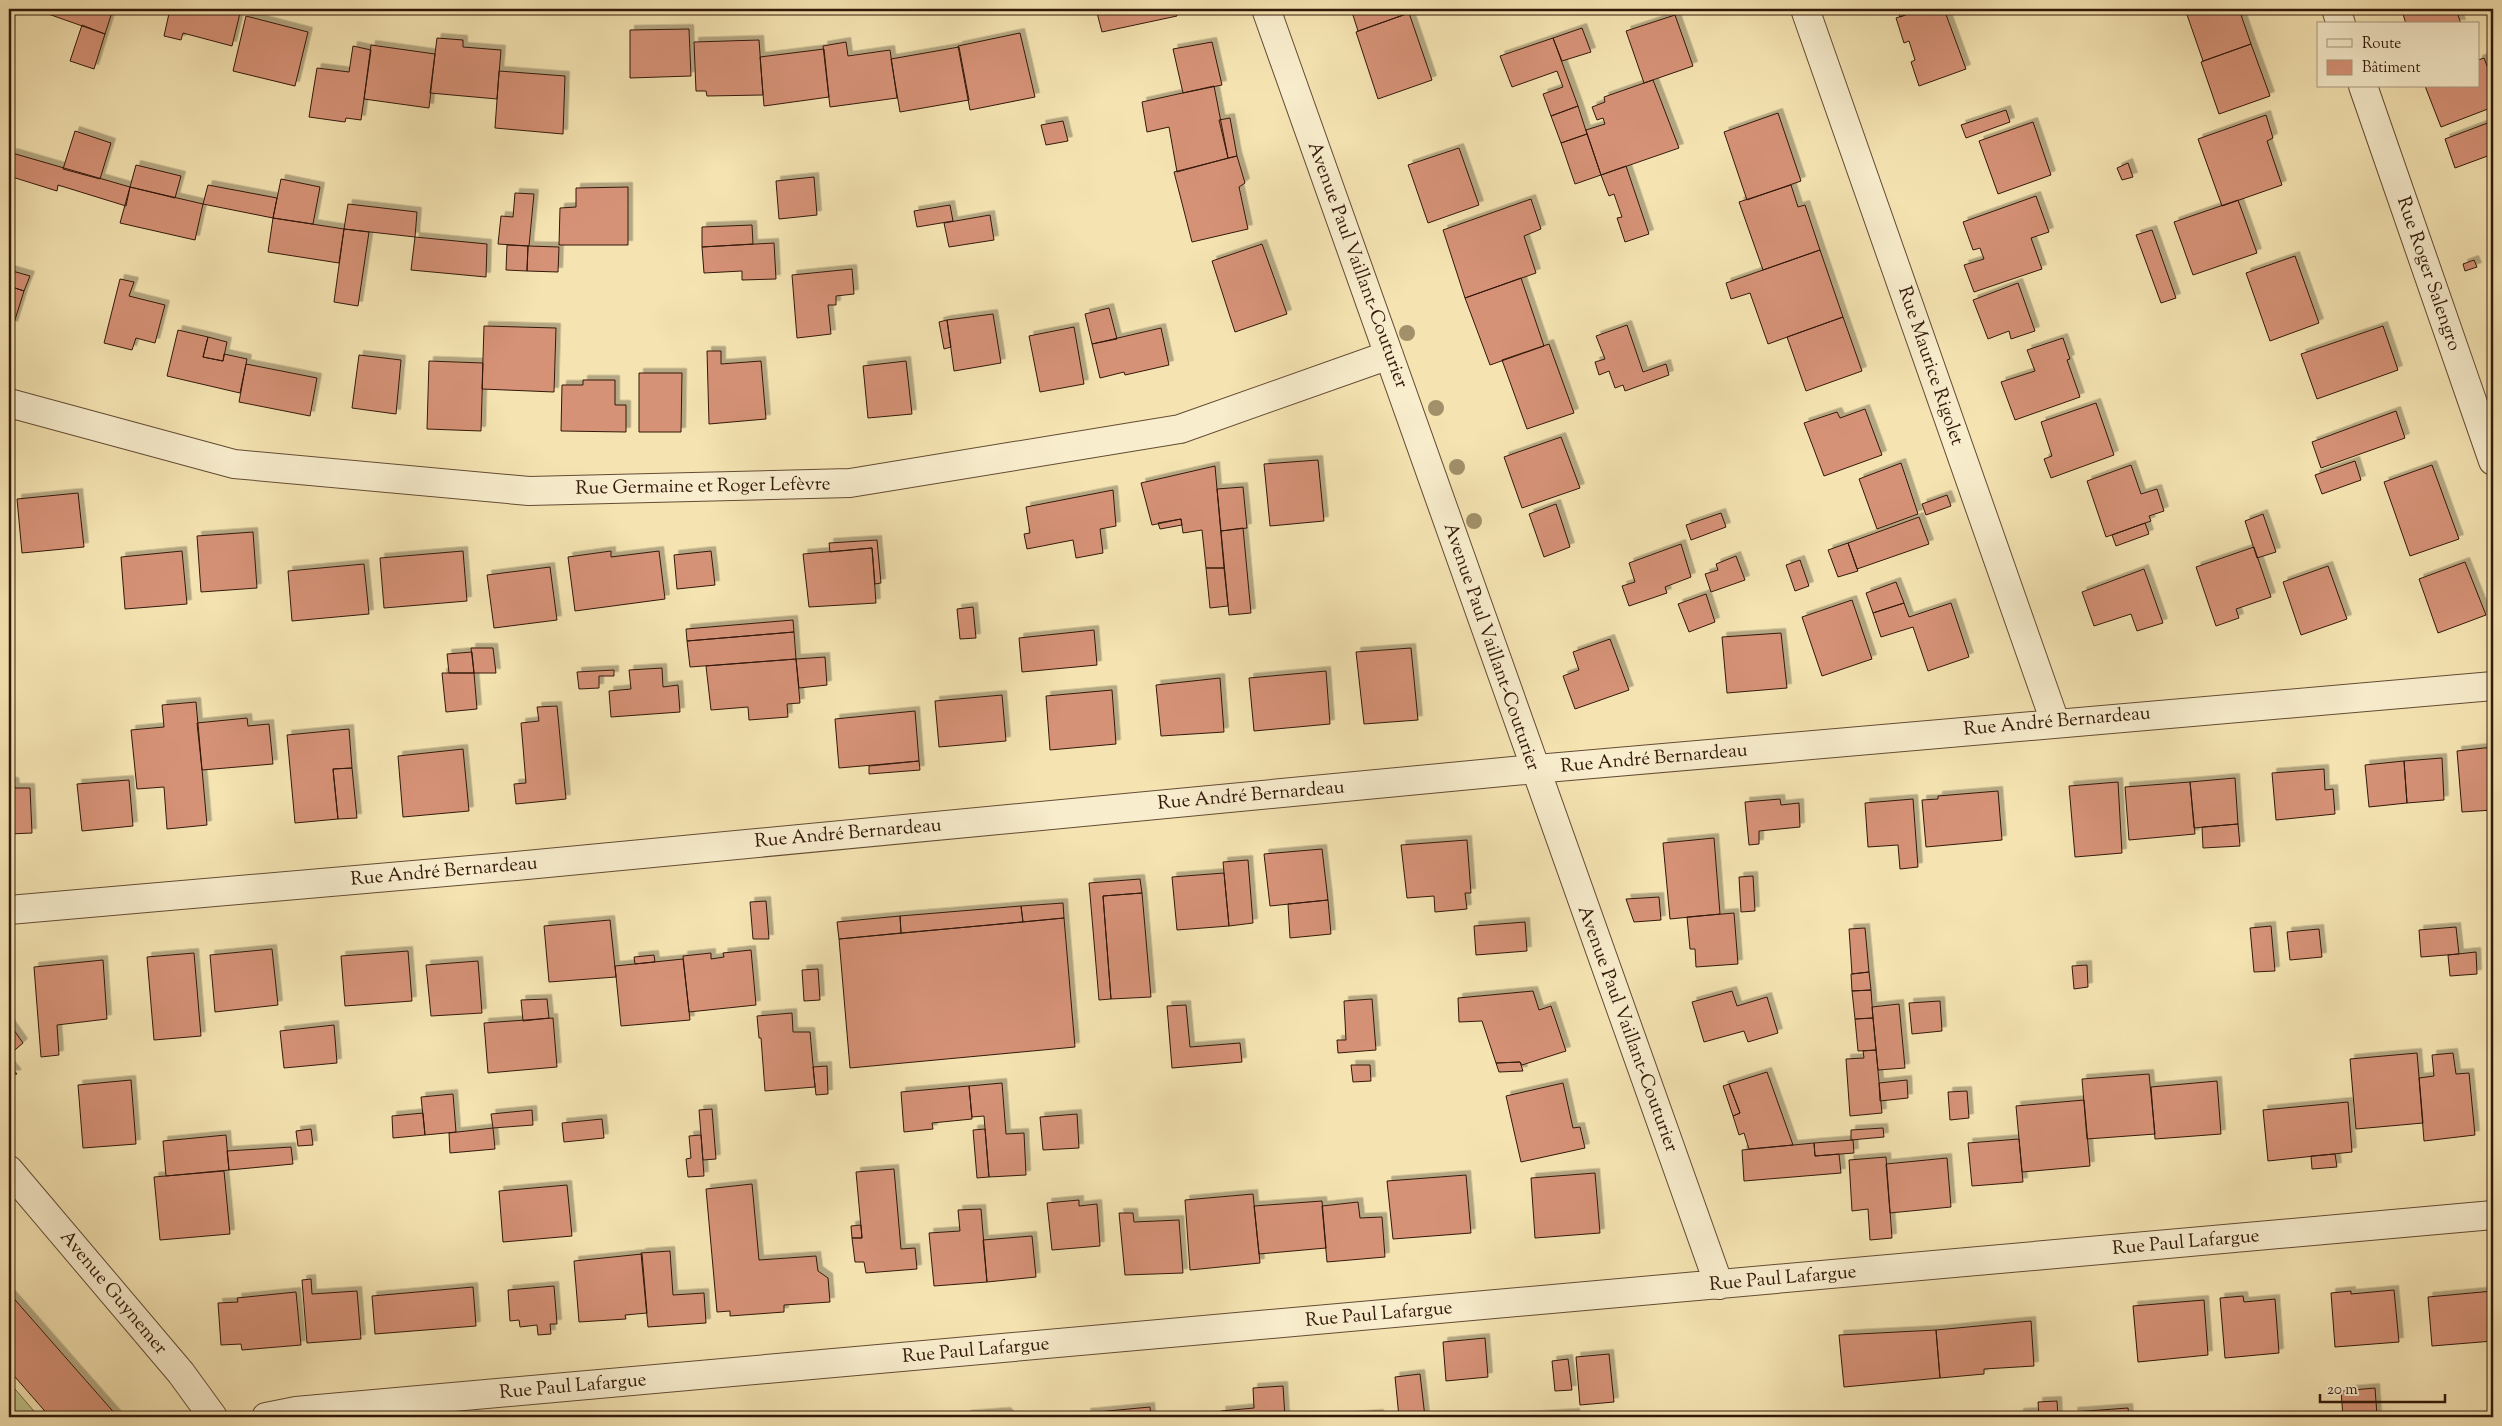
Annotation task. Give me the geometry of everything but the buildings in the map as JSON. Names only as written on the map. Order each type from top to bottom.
[{"type":"street","name":"Avenue Paul Vaillant-Couturier","points":[[1266,9],[1534,769],[1719,1285]]},
{"type":"street","name":"Rue Maurice Rigolet","points":[[1805,9],[2054,722]]},
{"type":"street","points":[[2336,9],[2340,22]]},
{"type":"street","name":"Rue Roger Salengro","points":[[2364,88],[2493,461]]},
{"type":"street","name":"Rue Germaine et Roger Lefèvre","points":[[9,403],[234,464],[254,466],[529,491],[850,483],[1180,429],[1389,356]]},
{"type":"street","name":"Rue André Bernardeau","points":[[9,910],[516,866],[1534,769],[2054,722],[2493,686]]},
{"type":"street","name":"Avenue Guynemer","points":[[9,1170],[181,1373],[213,1417]]},
{"type":"street","name":"Rue Paul Lafargue","points":[[266,1417],[296,1411],[2493,1215]]},
{"type":"green space","points":[[9,1382],[39,1417],[13,1417],[12,1402],[9,1402]]}]
